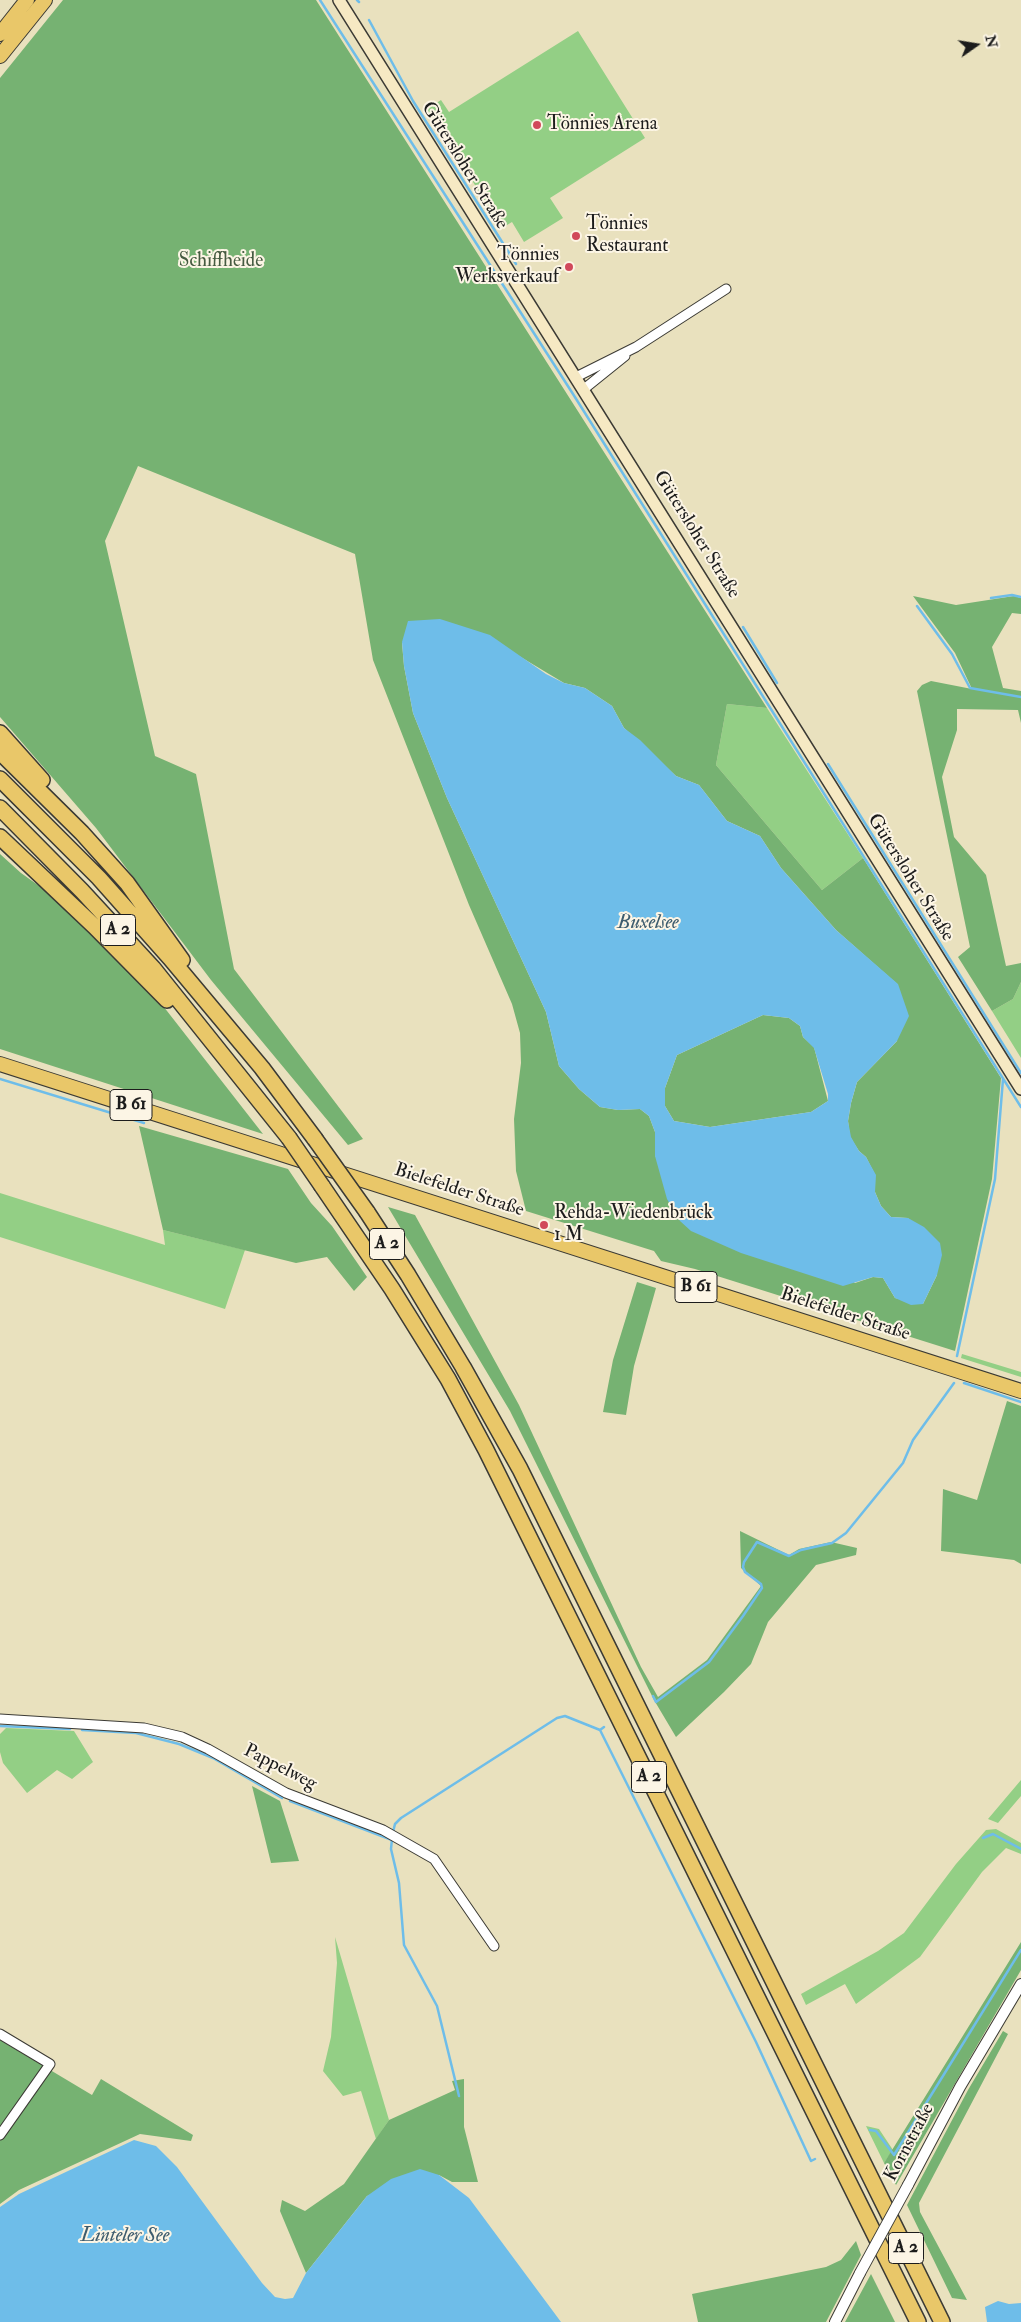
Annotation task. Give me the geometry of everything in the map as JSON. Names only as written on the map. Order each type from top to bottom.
[{"type":"highway","points":[[0,733],[62,802],[82,833]]},
{"type":"highway","points":[[0,752],[82,833],[127,883],[168,938],[218,1014]]},
{"type":"highway","name":"A 2","points":[[0,779],[99,878],[218,1014],[262,1068],[315,1139],[408,1275],[520,1469],[942,2322]]},
{"type":"highway","name":"A 2","points":[[0,808],[82,891],[153,968],[227,1060],[288,1138],[322,1186],[448,1379],[486,1450],[918,2322]]},
{"type":"highway","points":[[0,837],[94,926],[227,1060]]},
{"type":"main road","points":[[9,22],[21,0]]},
{"type":"main road","points":[[0,34],[27,0]]},
{"type":"main road","points":[[0,56],[45,0]]},
{"type":"main road","name":"Gütersloher Straße","points":[[339,0],[1021,1089]]},
{"type":"main road","name":"Bielefelder Straße","points":[[0,1064],[1021,1391]]},
{"type":"street","points":[[584,389],[636,347],[726,289]]},
{"type":"street","points":[[576,376],[636,347]]},
{"type":"street","name":"Pappelweg","points":[[0,1718],[144,1728],[182,1737],[208,1749],[286,1793],[383,1830],[434,1859],[494,1946]]},
{"type":"street","name":"Kornstraße","points":[[835,2322],[960,2087],[1021,1984]]},
{"type":"street","points":[[0,2034],[50,2064],[0,2135]]},
{"type":"green space","name":"Schiffheide","points":[[63,0],[316,0],[767,708],[727,704],[716,765],[822,890],[863,858],[1001,1078],[992,1179],[955,1351],[695,1269],[661,1261],[654,1251],[526,1211],[516,1171],[514,1119],[521,1063],[520,1033],[512,1004],[469,905],[373,660],[355,554],[138,466],[105,541],[155,756],[196,774],[234,969],[363,1139],[348,1145],[211,980],[96,828],[0,717],[0,78]],"holes":[[[402,643],[519,656],[564,683],[585,688],[612,706],[624,728],[676,776],[699,785],[727,821],[760,836],[781,868],[836,930],[898,985],[897,1041],[857,1082],[848,1121],[850,1137],[859,1151],[866,1157],[875,1175],[875,1192],[881,1206],[891,1217],[908,1218],[937,1275],[923,1304],[895,1298],[883,1278],[873,1277],[855,1283],[655,1156],[655,1132],[649,1116],[640,1109],[618,1110],[600,1107],[579,1089],[559,1066],[546,1012],[447,798],[413,713],[404,666]]]},
{"type":"green space","name":"Tönnies Arena","points":[[578,31],[645,138],[550,198],[563,218],[524,242],[512,222],[502,228],[427,109],[441,100],[449,112]]},
{"type":"green space","points":[[913,596],[956,605],[1014,596],[1021,598],[1021,614],[1012,613],[992,647],[1003,688],[1021,691],[1021,723],[1018,710],[957,709],[957,730],[942,777],[954,837],[986,875],[1006,966],[1021,963],[1021,982],[1013,999],[992,1011],[958,957],[970,947],[917,691],[922,685],[931,681],[972,689],[955,653]]},
{"type":"green space","points":[[727,704],[767,708],[863,858],[822,890],[716,765]]},
{"type":"green space","points":[[0,854],[21,873],[49,893],[160,1002],[263,1134],[0,1049]]},
{"type":"green space","points":[[1021,982],[1021,1058],[992,1011],[1013,999]]},
{"type":"green space","points":[[763,1015],[789,1018],[800,1026],[803,1037],[814,1047],[828,1101],[811,1112],[710,1127],[674,1121],[665,1106],[665,1088],[677,1055]]},
{"type":"green space","points":[[139,1126],[288,1169],[311,1203],[332,1226],[367,1277],[354,1291],[327,1257],[296,1263],[163,1230]]},
{"type":"green space","points":[[0,1193],[165,1245],[163,1230],[245,1250],[225,1309],[0,1237]]},
{"type":"green space","points":[[388,1207],[415,1215],[519,1405],[641,1667],[658,1697],[707,1660],[761,1586],[741,1568],[740,1531],[789,1555],[799,1549],[831,1542],[857,1548],[856,1555],[816,1565],[768,1622],[751,1664],[676,1737],[654,1700],[510,1411]]},
{"type":"green space","points":[[637,1282],[656,1288],[634,1366],[626,1415],[603,1412],[613,1360]]},
{"type":"green space","points":[[962,1354],[1021,1372],[1021,1377],[961,1358]]},
{"type":"green space","points":[[1007,1401],[1021,1406],[1021,1564],[1014,1560],[941,1551],[943,1489],[977,1500]]},
{"type":"green space","points":[[6,1728],[74,1731],[93,1762],[72,1779],[57,1770],[27,1793],[3,1763],[0,1752],[0,1734]]},
{"type":"green space","points":[[1021,1780],[1021,1796],[998,1823],[988,1819]]},
{"type":"green space","points":[[252,1786],[280,1801],[299,1861],[271,1863]]},
{"type":"green space","points":[[996,1829],[1021,1843],[1021,1854],[1006,1848],[982,1872],[920,1957],[856,2004],[845,1984],[806,2005],[801,1994],[878,1951],[904,1933],[956,1864],[986,1830]]},
{"type":"green space","points":[[335,1937],[389,2120],[376,2139],[361,2091],[343,2096],[323,2071],[331,2037],[337,1963]]},
{"type":"green space","points":[[1021,1942],[1021,1970],[896,2185],[884,2163]]},
{"type":"green space","points":[[1003,2031],[1008,2034],[919,2203],[920,2212],[967,2300],[952,2298],[907,2205],[968,2090]]},
{"type":"green space","points":[[0,2040],[92,2095],[101,2079],[193,2135],[191,2141],[140,2134],[19,2190],[0,2204]]},
{"type":"green space","points":[[464,2079],[464,2127],[478,2182],[452,2182],[439,2175],[367,2196],[306,2273],[280,2211],[282,2200],[305,2211],[344,2184],[389,2120],[455,2090],[452,2081]]},
{"type":"green space","points":[[866,2126],[879,2129],[893,2150],[884,2163]]},
{"type":"green space","points":[[856,2241],[861,2255],[826,2322],[698,2322],[692,2294],[826,2267],[841,2260]]},
{"type":"green space","points":[[871,2274],[895,2322],[845,2322]]},
{"type":"water","name":"Buxelsee","points":[[440,619],[490,635],[546,674],[564,683],[585,688],[612,706],[624,728],[640,740],[676,776],[699,785],[727,821],[760,836],[781,868],[836,930],[898,984],[909,1016],[897,1041],[857,1082],[848,1121],[851,1137],[859,1151],[866,1157],[876,1175],[875,1192],[881,1206],[891,1217],[908,1218],[924,1227],[940,1243],[942,1255],[937,1275],[923,1304],[911,1305],[895,1298],[883,1278],[873,1277],[843,1286],[741,1253],[691,1231],[680,1221],[667,1199],[655,1156],[655,1132],[649,1116],[640,1109],[618,1110],[600,1107],[579,1089],[559,1066],[546,1012],[447,798],[413,713],[404,666],[402,642],[408,621]],"holes":[[[763,1015],[789,1018],[800,1026],[803,1037],[814,1048],[828,1094],[828,1101],[811,1112],[710,1127],[674,1121],[665,1106],[665,1088],[677,1055]]]},
{"type":"water","name":"Linteler See","points":[[134,2140],[156,2146],[177,2167],[262,2283],[275,2297],[293,2298],[306,2273],[367,2196],[391,2179],[420,2169],[439,2175],[469,2198],[561,2322],[0,2322],[0,2207],[19,2194]]},
{"type":"water","points":[[998,2301],[1009,2304],[1021,2303],[1021,2322],[987,2322],[985,2307]]},
{"type":"waterway","points":[[320,0],[573,394],[1021,1107]]},
{"type":"waterway","points":[[369,20],[413,101],[516,264]]},
{"type":"waterway","points":[[991,598],[1012,595],[1021,597]]},
{"type":"waterway","points":[[917,606],[952,654],[970,688],[1021,697]]},
{"type":"waterway","points":[[743,627],[777,683]]},
{"type":"waterway","points":[[828,764],[1021,1073]]},
{"type":"waterway","points":[[0,1079],[144,1123]]},
{"type":"waterway","points":[[957,1356],[995,1179],[1003,1079]]},
{"type":"waterway","points":[[653,1696],[656,1702],[709,1662],[762,1588],[761,1584],[745,1572],[743,1567],[744,1562],[757,1542],[789,1556],[801,1550],[832,1543],[846,1533],[903,1463],[913,1440],[954,1383]]},
{"type":"waterway","points":[[964,1383],[1021,1402]]},
{"type":"waterway","points":[[393,1832],[395,1824],[401,1818],[557,1718],[565,1716],[600,1730],[604,1727]]},
{"type":"waterway","points":[[0,1726],[70,1729]]},
{"type":"waterway","points":[[82,1730],[136,1733],[179,1744],[213,1758],[282,1798]]},
{"type":"waterway","points":[[600,1730],[756,2042],[811,2161],[815,2159]]},
{"type":"waterway","points":[[290,1801],[392,1840]]},
{"type":"waterway","points":[[983,1838],[993,1834],[1021,1849]]},
{"type":"waterway","points":[[392,1839],[391,1849],[399,1883],[404,1945],[437,2006],[459,2096]]},
{"type":"waterway","points":[[870,2130],[876,2131],[894,2155],[1021,1950]]},
{"type":"place","name":"Tönnies Arena","points":[[537,125]]},
{"type":"place","name":"Tönnies Restaurant","points":[[576,236]]},
{"type":"place","name":"Tönnies Werksverkauf","points":[[569,267]]},
{"type":"place","name":"Rehda-Wiedenbrück 1 M","points":[[544,1225]]}]
